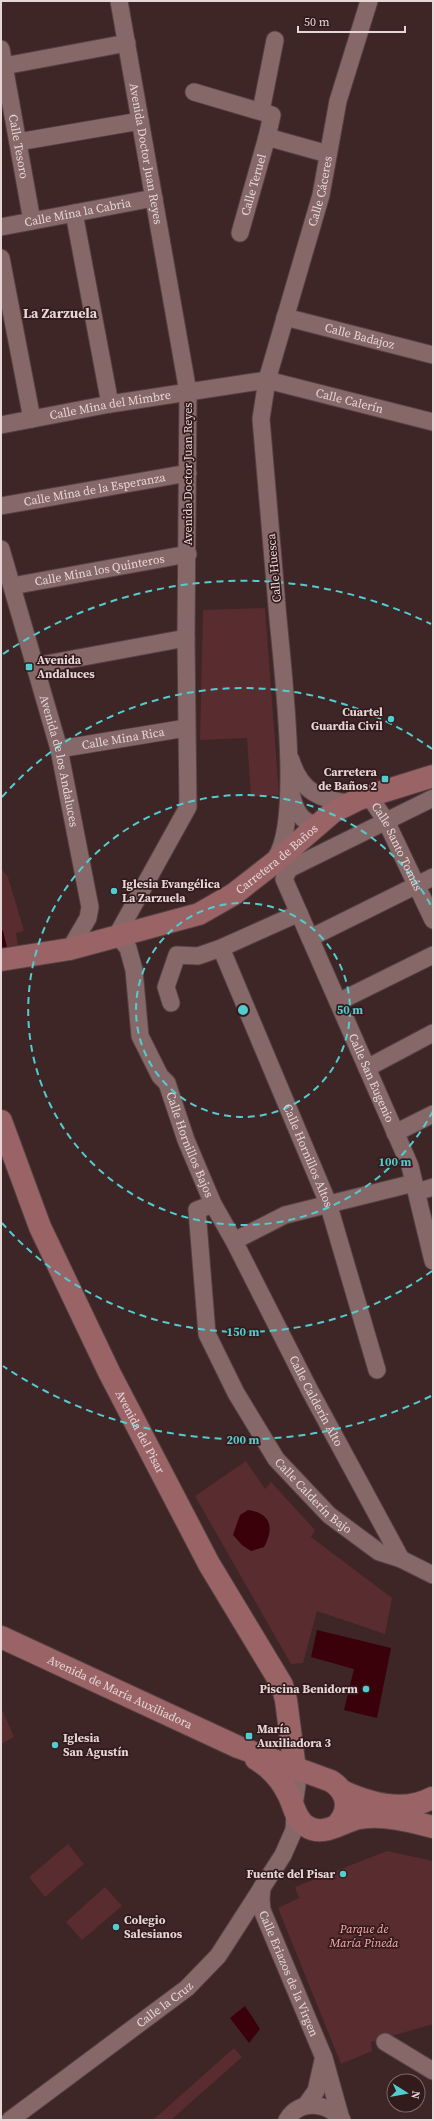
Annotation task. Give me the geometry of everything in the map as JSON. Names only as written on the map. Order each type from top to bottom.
[{"type":"main road","name":"Carretera de Baños","points":[[1,960],[70,949],[199,914],[234,894],[277,873],[320,824],[333,812],[360,799],[433,776]]},
{"type":"main road","name":"Avenida del Pisar","points":[[1,1121],[40,1227],[110,1374],[209,1564],[277,1675],[284,1692],[295,1769]]},
{"type":"main road","name":"Avenida de María Auxiliadora","points":[[1,1638],[238,1747],[331,1781],[342,1791],[371,1802],[397,1806],[414,1805],[433,1797]]},
{"type":"main road","name":"Avenida del Pisar","points":[[274,1760],[285,1754],[290,1726]]},
{"type":"main road","name":"Avenida del Pisar","points":[[290,1726],[303,1760],[323,1779]]},
{"type":"main road","name":"Avenida de María Auxiliadora","points":[[238,1747],[273,1773],[288,1792],[304,1825],[327,1828]]},
{"type":"main road","points":[[295,1806],[304,1784],[312,1780],[323,1779]]},
{"type":"main road","points":[[327,1828],[342,1820],[346,1809],[345,1798],[342,1791]]},
{"type":"main road","points":[[327,1828],[354,1819],[379,1817],[433,1826],[428,1810],[433,1797]]},
{"type":"street","name":"Avenida Doctor Juan Reyes","points":[[117,936],[188,807],[186,638],[188,554],[188,392],[119,1]]},
{"type":"street","name":"Calle Cáceres","points":[[267,380],[321,195],[338,101],[369,1]]},
{"type":"street","points":[[194,92],[261,111],[275,40]]},
{"type":"street","points":[[4,66],[127,43]]},
{"type":"street","name":"Calle Tesoro","points":[[1,49],[32,221]]},
{"type":"street","name":"Calle Teruel","points":[[240,233],[272,115],[261,111]]},
{"type":"street","points":[[18,142],[140,121]]},
{"type":"street","points":[[267,137],[328,154]]},
{"type":"street","name":"Calle Mina la Cabria","points":[[1,227],[154,198]]},
{"type":"street","points":[[74,213],[110,404]]},
{"type":"street","points":[[1,258],[32,419]]},
{"type":"street","name":"Calle Badajoz","points":[[285,317],[433,355]]},
{"type":"street","name":"Calle Mina del Mimbre","points":[[1,425],[110,404],[267,380]]},
{"type":"street","name":"Calle Calerín","points":[[267,380],[433,422]]},
{"type":"street","name":"Calle Huesca","points":[[267,380],[261,419],[290,756],[287,825],[277,873]]},
{"type":"street","name":"Calle Mina de la Esperanza","points":[[1,506],[188,473]]},
{"type":"street","name":"Avenida de los Andaluces","points":[[1,550],[59,749],[90,907],[88,918],[70,949]]},
{"type":"street","name":"Calle Mina los Quinteros","points":[[12,586],[188,554]]},
{"type":"street","points":[[35,666],[186,638]]},
{"type":"street","name":"Calle Mina Rica","points":[[59,749],[186,728]]},
{"type":"street","name":"Calle Huesca","points":[[290,756],[297,778],[316,794],[335,801],[360,799]]},
{"type":"street","name":"Calle Huesca","points":[[288,779],[295,806],[299,814],[309,823],[320,824]]},
{"type":"street","points":[[316,794],[320,824]]},
{"type":"street","points":[[277,873],[289,869],[433,798]]},
{"type":"street","name":"Calle Santo Tomás","points":[[360,799],[386,821],[433,920]]},
{"type":"street","name":"Calle San Eugenio","points":[[277,873],[299,913],[410,1166],[432,1254]]},
{"type":"street","points":[[310,938],[433,877]]},
{"type":"street","points":[[171,1003],[166,987],[177,955],[198,956],[221,948],[299,913]]},
{"type":"street","name":"Calle Hornillos Bajos","points":[[117,936],[128,948],[134,970],[140,1036],[160,1076],[168,1083],[186,1140],[213,1204],[234,1241]]},
{"type":"street","name":"Calle Hornillos Altos","points":[[221,948],[328,1203],[377,1370]]},
{"type":"street","points":[[338,1002],[432,959]]},
{"type":"street","points":[[367,1068],[433,1033]]},
{"type":"street","points":[[396,1133],[433,1114]]},
{"type":"street","points":[[234,1241],[286,1215],[328,1203],[415,1188],[433,1187]]},
{"type":"street","name":"Calle Calderín Bajo","points":[[213,1204],[197,1210],[207,1334],[236,1393],[276,1459],[329,1515],[379,1552],[401,1559],[433,1575]]},
{"type":"street","name":"Calle Calderín Alto","points":[[234,1241],[309,1390],[401,1559]]},
{"type":"street","name":"Avenida del Pisar","points":[[295,1769],[297,1785],[295,1806]]},
{"type":"street","name":"Calle la Cruz","points":[[283,1855],[292,1834],[295,1806]]},
{"type":"street","name":"Calle la Cruz","points":[[10,2120],[187,1988],[218,1956],[283,1855],[292,1845],[327,1828]]},
{"type":"street","name":"Calle Eriazos de la Virgen","points":[[262,1887],[262,1910],[324,2058],[342,2120]]},
{"type":"street","points":[[385,2042],[433,2071]]},
{"type":"street","points":[[306,2106],[316,2090],[324,2058]]},
{"type":"street","points":[[288,2120],[297,2110],[316,2104],[335,2112],[342,2120]]},
{"type":"green space","points":[[265,608],[279,795],[251,797],[247,738],[200,740],[203,610]]},
{"type":"green space","points":[[1,868],[8,877],[24,931],[16,933],[18,947],[1,948]]},
{"type":"green space","points":[[246,1461],[265,1489],[271,1482],[315,1530],[311,1537],[392,1598],[385,1634],[317,1611],[303,1663],[291,1664],[195,1496]]},
{"type":"green space","points":[[1,1707],[14,1737],[1,1744]]},
{"type":"green space","points":[[68,1844],[84,1864],[45,1897],[29,1877]]},
{"type":"green space","name":"Parque de María Pineda","points":[[387,1851],[433,1861],[433,2024],[371,2042],[372,2051],[341,2064],[278,1908],[299,1898],[295,1887]]},
{"type":"green space","points":[[105,1887],[122,1906],[82,1940],[66,1922]]},
{"type":"green space","points":[[234,2048],[242,2057],[171,2120],[153,2120]]},
{"type":"shaded area","points":[[248,1510],[256,1512],[266,1518],[270,1528],[264,1547],[251,1551],[242,1545],[233,1535],[240,1515]]},
{"type":"shaded area","name":"Piscina Benidorm","points":[[317,1630],[391,1648],[377,1718],[344,1710],[354,1669],[311,1657]]},
{"type":"shaded area","points":[[245,2006],[260,2029],[249,2043],[230,2018]]},
{"type":"waterway","points":[[1,932],[5,949]]},
{"type":"place","name":"Avenida Andaluces","points":[[29,667]]},
{"type":"place","name":"Cuartel Guardia Civil","points":[[391,719]]},
{"type":"place","name":"Carretera de Baños 2","points":[[385,779]]},
{"type":"place","name":"Iglesia Evangélica La Zarzuela","points":[[114,891]]},
{"type":"place","name":"Piscina Benidorm","points":[[366,1689]]},
{"type":"place","name":"María Auxiliadora 3","points":[[249,1736]]},
{"type":"place","name":"Iglesia San Agustín","points":[[55,1745]]},
{"type":"place","name":"Fuente del Pisar","points":[[343,1874]]},
{"type":"place","name":"Colegio Salesianos","points":[[116,1927]]},
{"type":"district","name":"La Zarzuela","points":[[60,313]]}]
